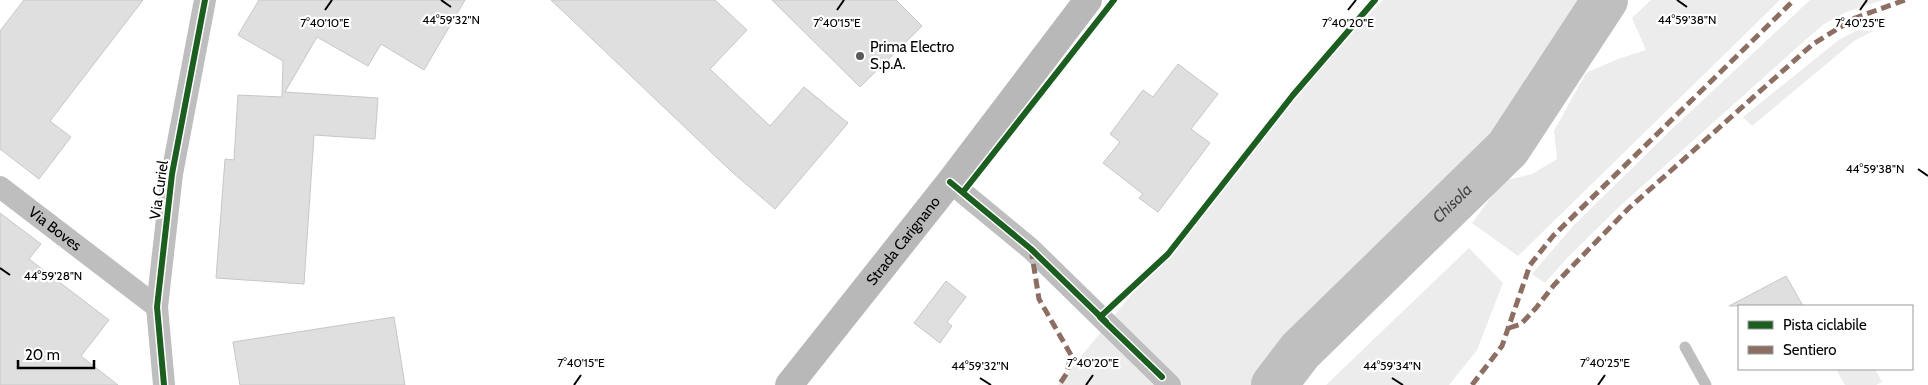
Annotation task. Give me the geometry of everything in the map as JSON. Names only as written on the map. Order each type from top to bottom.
[{"type":"main road","name":"Strada Carignano","points":[[789,385],[950,182],[1088,0]]},
{"type":"street","name":"Via Curiel","points":[[164,385],[156,307],[172,174],[206,0]]},
{"type":"street","points":[[950,182],[1030,249],[1170,385]]},
{"type":"street","name":"Via Boves","points":[[0,187],[156,307]]},
{"type":"lane","points":[[1685,347],[1706,385]]},
{"type":"shaded area","points":[[1383,0],[1605,0],[1508,148],[1300,351],[1274,385],[1058,385],[1301,85]]},
{"type":"shaded area","points":[[1651,0],[1780,0],[1518,256],[1472,223],[1503,181],[1532,174],[1557,159],[1554,131],[1586,73],[1618,59],[1646,50],[1632,18]]},
{"type":"shaded area","points":[[1810,0],[1883,0],[1846,12],[1824,24],[1621,205],[1567,258],[1545,283],[1532,274],[1573,226],[1672,129]]},
{"type":"shaded area","points":[[1858,30],[1873,31],[1854,41],[1752,126],[1743,117],[1840,39]]},
{"type":"shaded area","points":[[1469,248],[1503,283],[1477,350],[1449,385],[1326,385]]},
{"type":"shaded area","points":[[1837,370],[1876,370],[1882,382],[1876,385],[1845,385]]},
{"type":"building","points":[[24,0],[143,0],[50,121],[71,137],[39,179],[0,149],[0,31]]},
{"type":"building","points":[[259,0],[465,0],[424,70],[381,44],[368,66],[317,37],[285,92],[378,98],[375,139],[314,135],[304,284],[216,278],[225,159],[234,160],[238,95],[282,97],[283,61],[238,35]]},
{"type":"building","points":[[551,0],[715,0],[747,30],[710,69],[770,126],[804,87],[826,107],[848,123],[775,209],[732,172]]},
{"type":"building","name":"Prima Electro S.p.A.","points":[[772,0],[896,0],[922,26],[860,87]]},
{"type":"building","points":[[1178,64],[1218,94],[1191,129],[1210,143],[1158,212],[1139,198],[1143,194],[1103,163],[1120,142],[1110,134],[1143,90],[1153,97]]},
{"type":"building","points":[[0,213],[41,244],[29,259],[109,320],[81,356],[118,385],[0,385]]},
{"type":"building","points":[[1786,276],[1802,305],[1738,305],[1729,306]]},
{"type":"building","points":[[946,281],[966,297],[947,322],[952,326],[940,343],[914,323]]},
{"type":"building","points":[[394,317],[405,385],[240,385],[233,342]]},
{"type":"waterway","name":"Chisola","points":[[1274,385],[1300,351],[1508,148],[1605,0]]},
{"type":"marked path","points":[[1472,385],[1502,346],[1530,265],[1553,236],[1794,0]]},
{"type":"marked path","points":[[1509,328],[1521,324],[1554,285],[1629,208],[1813,44],[1855,18],[1905,0]]},
{"type":"marked path","points":[[1031,249],[1039,299],[1071,355],[1067,373],[1059,385]]},
{"type":"cycle path","points":[[164,385],[157,307],[172,174],[205,0]]},
{"type":"cycle path","points":[[963,192],[1114,0]]},
{"type":"cycle path","points":[[1162,377],[1100,317],[1168,254],[1293,95],[1375,0]]},
{"type":"cycle path","points":[[950,182],[1031,249],[1106,322]]},
{"type":"place","name":"Prima Electro S.p.A.","points":[[860,56]]}]
